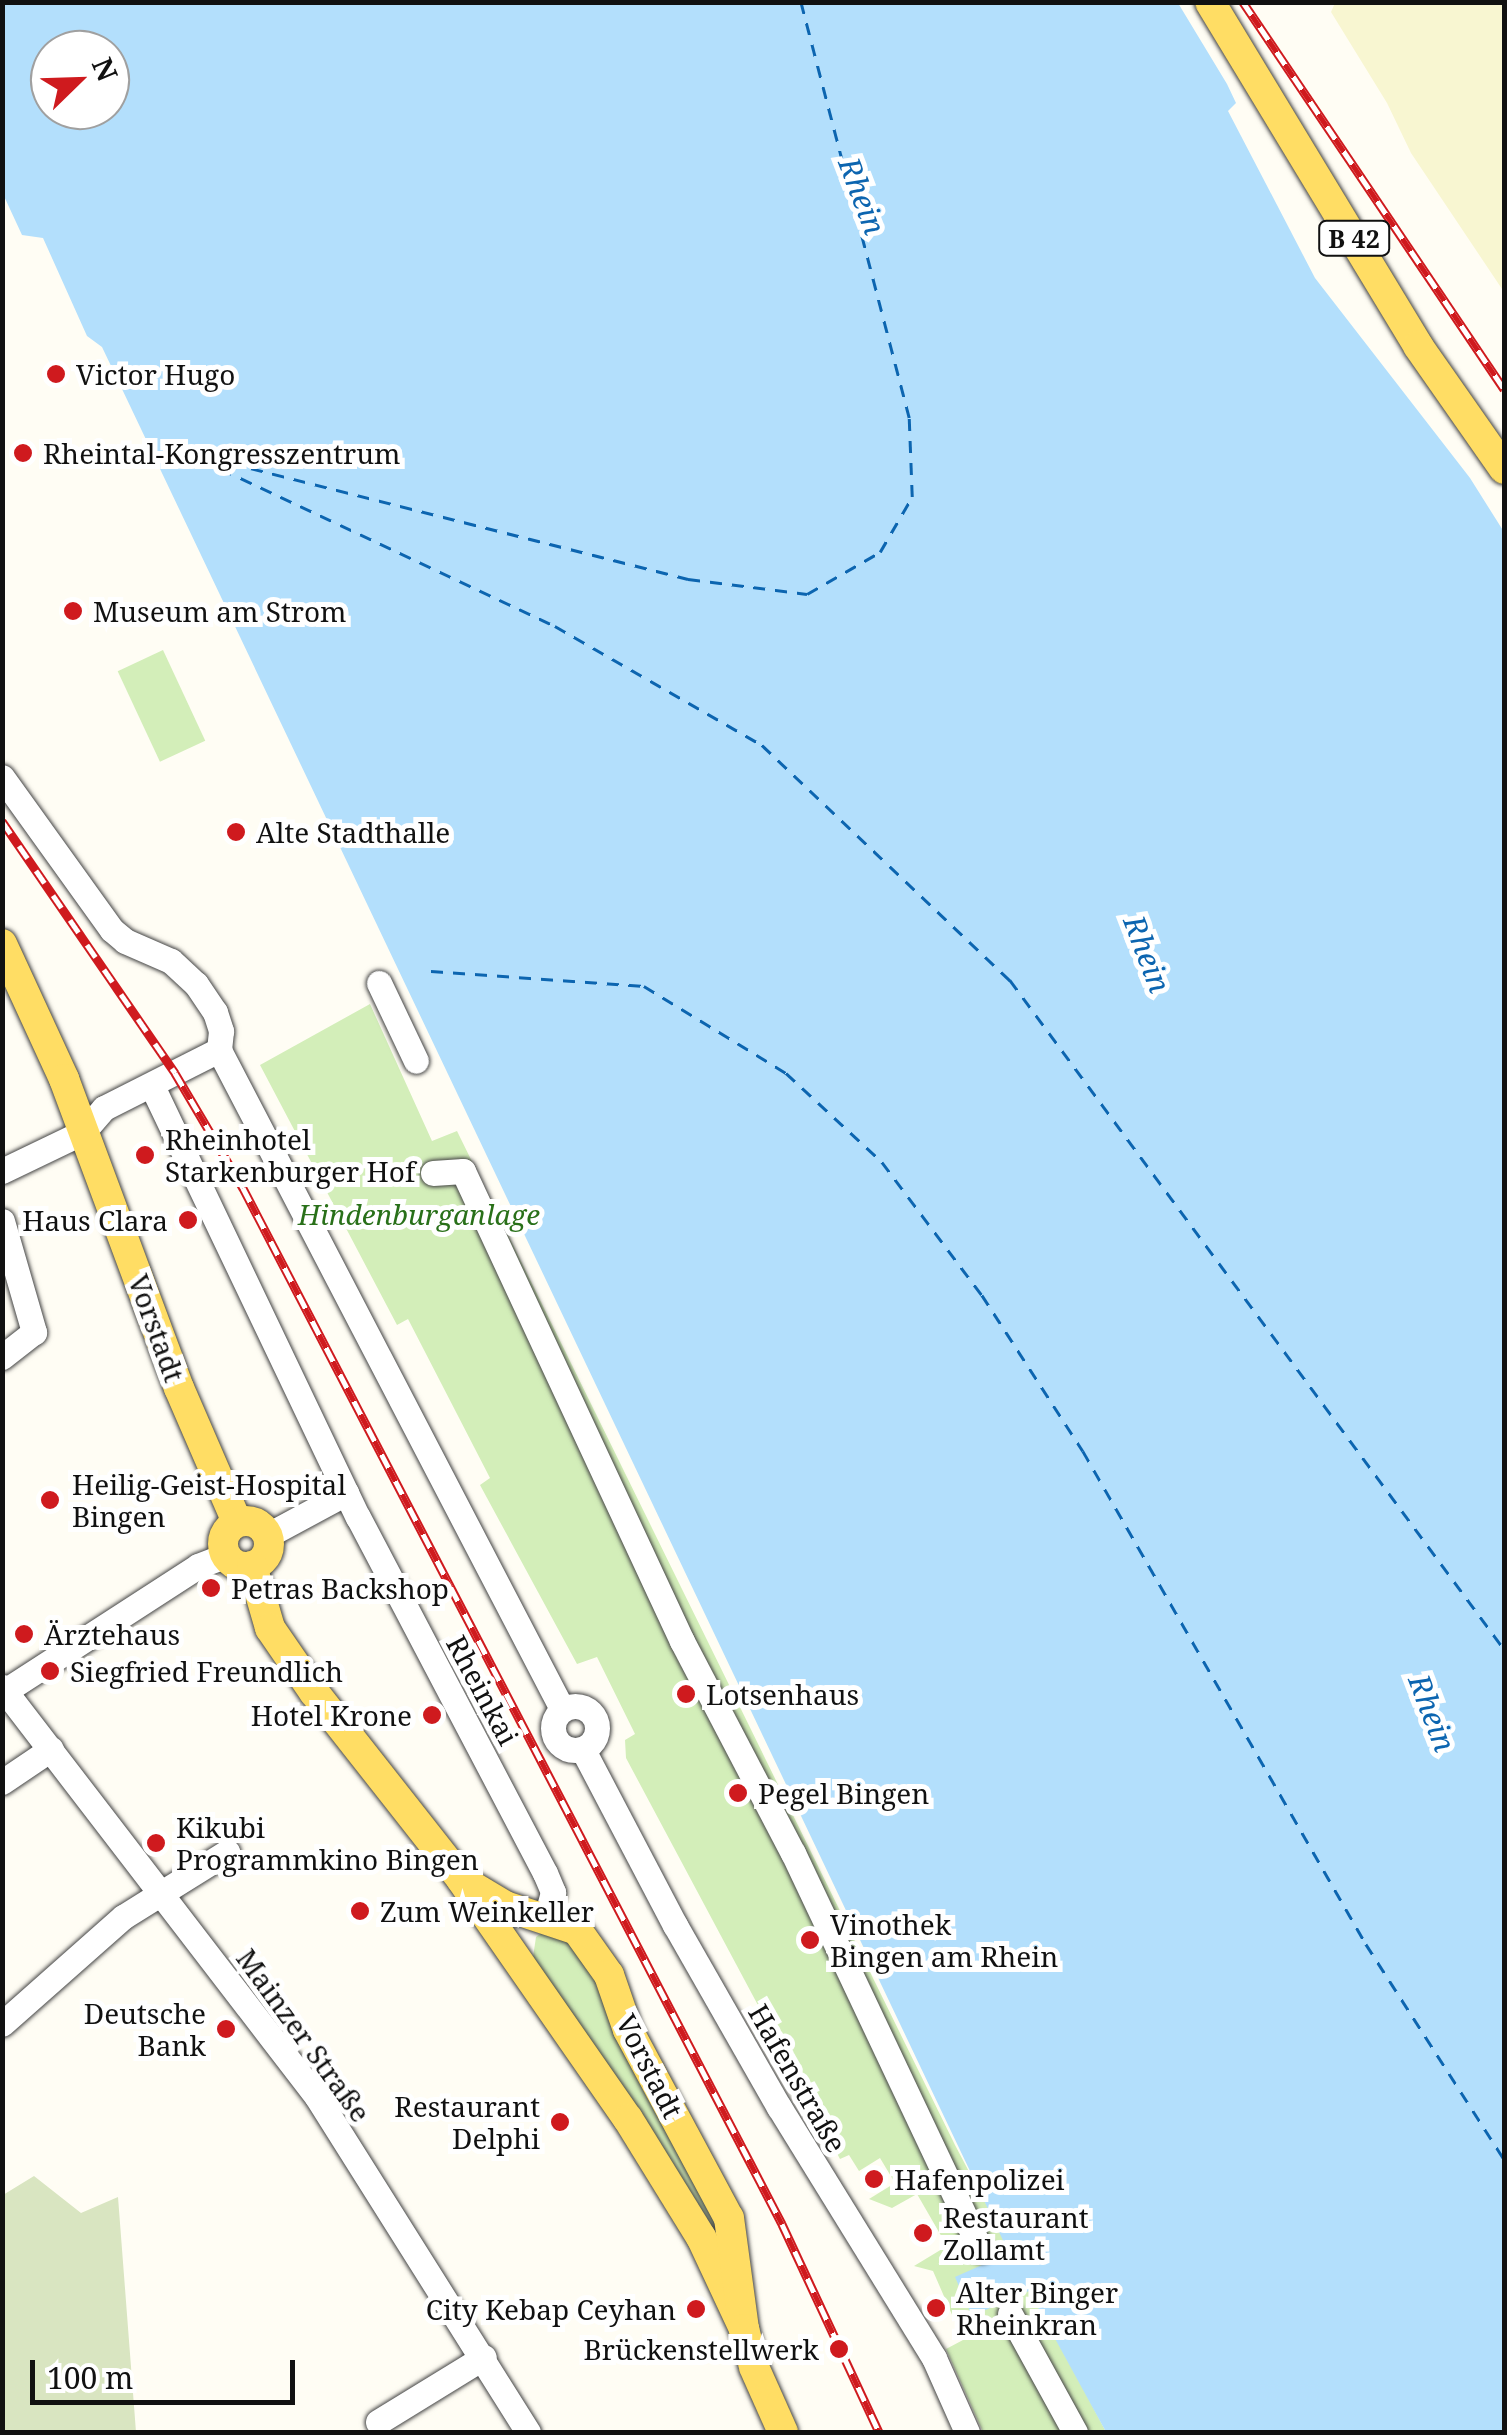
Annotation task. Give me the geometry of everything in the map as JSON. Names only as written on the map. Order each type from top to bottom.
[{"type":"main road","name":"B 42","points":[[1210,2],[1418,346],[1504,469]]},
{"type":"main road","name":"Vorstadt","points":[[2,944],[42,1024],[178,1388],[237,1522]]},
{"type":"main road","points":[[237,1522],[258,1524],[268,1534],[267,1554],[239,1561],[226,1532],[237,1522]]},
{"type":"main road","name":"Vorstadt","points":[[239,1561],[270,1628],[314,1692],[461,1879],[628,2119],[701,2237],[744,2329]]},
{"type":"main road","name":"Vorstadt","points":[[461,1879],[505,1906],[578,1930],[609,1975],[628,2030],[730,2218],[744,2329],[754,2367],[782,2432]]},
{"type":"main road","points":[[522,1968],[517,1944],[524,1930],[546,1918]]},
{"type":"main road","points":[[701,2237],[716,2238],[730,2218]]},
{"type":"street","points":[[2,777],[112,930],[125,941],[171,961],[196,984],[215,1012],[220,1031],[218,1050],[101,1110],[84,1132],[2,1171]]},
{"type":"street","points":[[379,984],[416,1061]]},
{"type":"street","name":"Hafenstraße","points":[[218,1050],[562,1710],[581,1706],[596,1720],[597,1734],[583,1750],[674,1925],[779,2107],[934,2358],[968,2432]]},
{"type":"street","name":"Rheinkai","points":[[152,1086],[346,1492],[545,1873],[553,1892],[546,1918]]},
{"type":"street","points":[[433,1174],[463,1171],[690,1658],[792,1853],[981,2250]]},
{"type":"street","points":[[2,1222],[34,1332],[2,1357]]},
{"type":"street","points":[[268,1534],[346,1492]]},
{"type":"street","points":[[4,1689],[198,1566],[239,1561]]},
{"type":"street","name":"Mainzer Straße","points":[[4,1689],[318,2098],[528,2432]]},
{"type":"street","points":[[2,1782],[50,1749]]},
{"type":"street","points":[[2,2024],[123,1917],[227,1852]]},
{"type":"street","points":[[1010,2314],[1075,2432]]},
{"type":"street","points":[[378,2422],[484,2357]]},
{"type":"shaded area","points":[[1335,3],[1504,3],[1504,292],[1411,153],[1387,103],[1331,12]]},
{"type":"green space","points":[[163,650],[205,741],[160,762],[118,671]]},
{"type":"green space","name":"Hindenburganlage","points":[[370,1004],[432,1141],[457,1131],[955,2145],[1106,2432],[983,2432],[946,2349],[963,2340],[933,2271],[914,2266],[947,2246],[917,2194],[892,2208],[869,2199],[895,2183],[880,2158],[859,2171],[849,2155],[840,2159],[626,1758],[625,1740],[635,1734],[597,1657],[577,1664],[480,1485],[490,1478],[408,1319],[397,1325],[260,1065]]},
{"type":"green space","points":[[572,1930],[720,2217],[716,2230],[710,2233],[532,1964],[536,1937],[544,1931]]},
{"type":"green space","points":[[34,2176],[81,2213],[118,2197],[136,2432],[3,2432],[3,2195]]},
{"type":"water","name":"Rhein","points":[[3,2],[1178,3],[1227,84],[1236,103],[1228,111],[1315,278],[1470,478],[1504,532],[1504,2432],[1106,2432],[1029,2291],[972,2316],[955,2277],[1009,2253],[102,347],[87,336],[43,238],[22,235],[3,194]]},
{"type":"ferry route","points":[[187,452],[688,579],[807,594],[880,552],[912,497],[909,418],[801,2]]},
{"type":"ferry route","points":[[181,450],[555,626],[762,745],[1010,980],[1504,1649]]},
{"type":"ferry route","points":[[431,971],[644,986],[786,1073],[882,1162],[982,1295],[1083,1451],[1366,1944],[1504,2159]]},
{"type":"railway","points":[[1243,2],[1504,389]]},
{"type":"railway","points":[[2,821],[175,1073],[243,1188],[782,2224],[879,2432]]},
{"type":"place","name":"Victor Hugo","points":[[56,374]]},
{"type":"place","name":"Rheintal-Kongresszentrum","points":[[23,453]]},
{"type":"place","name":"Museum am Strom","points":[[73,611]]},
{"type":"place","name":"Alte Stadthalle","points":[[236,832]]},
{"type":"place","name":"Rheinhotel Starkenburger Hof","points":[[145,1155]]},
{"type":"place","name":"Haus Clara","points":[[188,1220]]},
{"type":"place","name":"Heilig-Geist-Hospital Bingen","points":[[50,1500]]},
{"type":"place","name":"Petras Backshop","points":[[211,1588]]},
{"type":"place","name":"Ärztehaus","points":[[24,1634]]},
{"type":"place","name":"Siegfried Freundlich","points":[[50,1671]]},
{"type":"place","name":"Lotsenhaus","points":[[686,1694]]},
{"type":"place","name":"Hotel Krone","points":[[432,1715]]},
{"type":"place","name":"Pegel Bingen","points":[[738,1793]]},
{"type":"place","name":"Kikubi Programmkino Bingen","points":[[156,1843]]},
{"type":"place","name":"Zum Weinkeller","points":[[360,1911]]},
{"type":"place","name":"Vinothek Bingen am Rhein","points":[[810,1940]]},
{"type":"place","name":"Deutsche Bank","points":[[226,2029]]},
{"type":"place","name":"Restaurant Delphi","points":[[560,2122]]},
{"type":"place","name":"Hafenpolizei","points":[[874,2179]]},
{"type":"place","name":"Restaurant Zollamt","points":[[923,2233]]},
{"type":"place","name":"Alter Binger Rheinkran","points":[[936,2308]]},
{"type":"place","name":"City Kebap Ceyhan","points":[[696,2309]]},
{"type":"place","name":"Brückenstellwerk","points":[[839,2349]]}]
